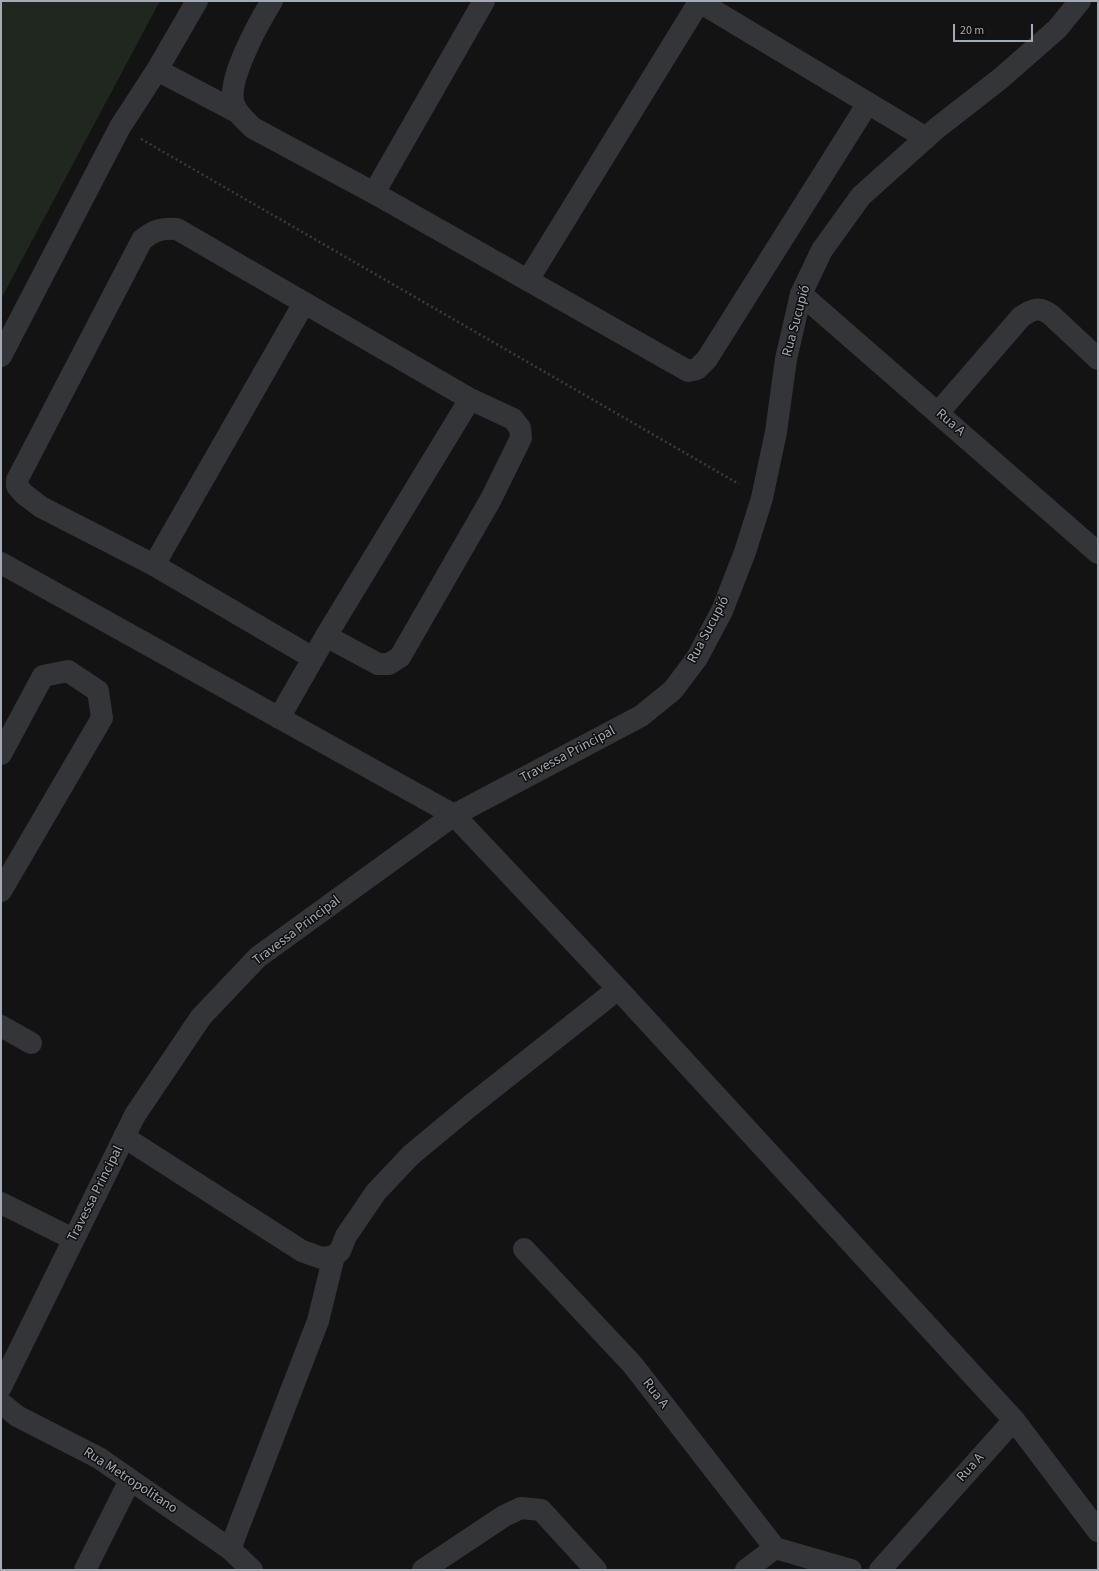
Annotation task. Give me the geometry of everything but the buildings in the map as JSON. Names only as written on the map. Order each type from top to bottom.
[{"type":"street","points":[[1,356],[120,127],[157,70],[197,1]]},
{"type":"street","points":[[237,112],[233,101],[233,85],[257,25],[272,1]]},
{"type":"street","points":[[374,193],[484,1]]},
{"type":"street","name":"Rua Sucupió","points":[[641,716],[673,690],[697,658],[722,611],[745,552],[762,498],[776,432],[786,359],[801,294],[822,250],[861,196],[926,138],[1000,79],[1057,29],[1080,1]]},
{"type":"street","points":[[528,280],[698,2],[926,138]]},
{"type":"street","points":[[157,70],[237,112],[253,128],[374,193],[528,280],[581,312],[688,371],[697,369],[707,359],[868,103]]},
{"type":"street","points":[[313,658],[154,565],[41,507],[24,494],[17,486],[17,480],[142,240],[154,230],[164,228],[177,229],[470,399],[513,419],[520,428],[520,438],[490,499],[400,657],[389,664],[378,664],[326,636]]},
{"type":"street","name":"Rua A","points":[[801,294],[1098,553]]},
{"type":"street","points":[[154,565],[304,302]]},
{"type":"street","points":[[938,413],[1021,317],[1034,309],[1044,309],[1098,359]]},
{"type":"street","points":[[279,718],[326,636],[470,399]]},
{"type":"street","points":[[1,563],[454,815],[618,990],[1014,1420],[1098,1531]]},
{"type":"street","points":[[1,754],[43,676],[68,671],[98,691],[102,718],[1,891]]},
{"type":"street","name":"Travessa Principal","points":[[1,1387],[135,1115],[201,1017],[258,957],[454,815],[641,716]]},
{"type":"street","points":[[124,1137],[302,1251],[322,1258],[334,1256],[340,1251],[346,1236],[376,1192],[411,1155],[470,1106],[618,990]]},
{"type":"street","points":[[1,1026],[31,1043]]},
{"type":"street","points":[[1,1203],[73,1239]]},
{"type":"street","name":"Rua A","points":[[524,1250],[632,1364],[775,1548]]},
{"type":"street","points":[[230,1549],[318,1321],[334,1256]]},
{"type":"street","name":"Rua Metropolitano","points":[[1,1404],[17,1416],[99,1458],[230,1549],[252,1570]]},
{"type":"street","name":"Rua A","points":[[880,1570],[1014,1420]]},
{"type":"street","points":[[85,1570],[130,1480]]},
{"type":"street","points":[[423,1570],[504,1516],[521,1508],[541,1510],[596,1570]]},
{"type":"street","points":[[746,1570],[775,1548],[851,1570]]},
{"type":"path","points":[[120,127],[762,498]]},
{"type":"shaded area","points":[[1,1],[160,1],[1,299]]}]
